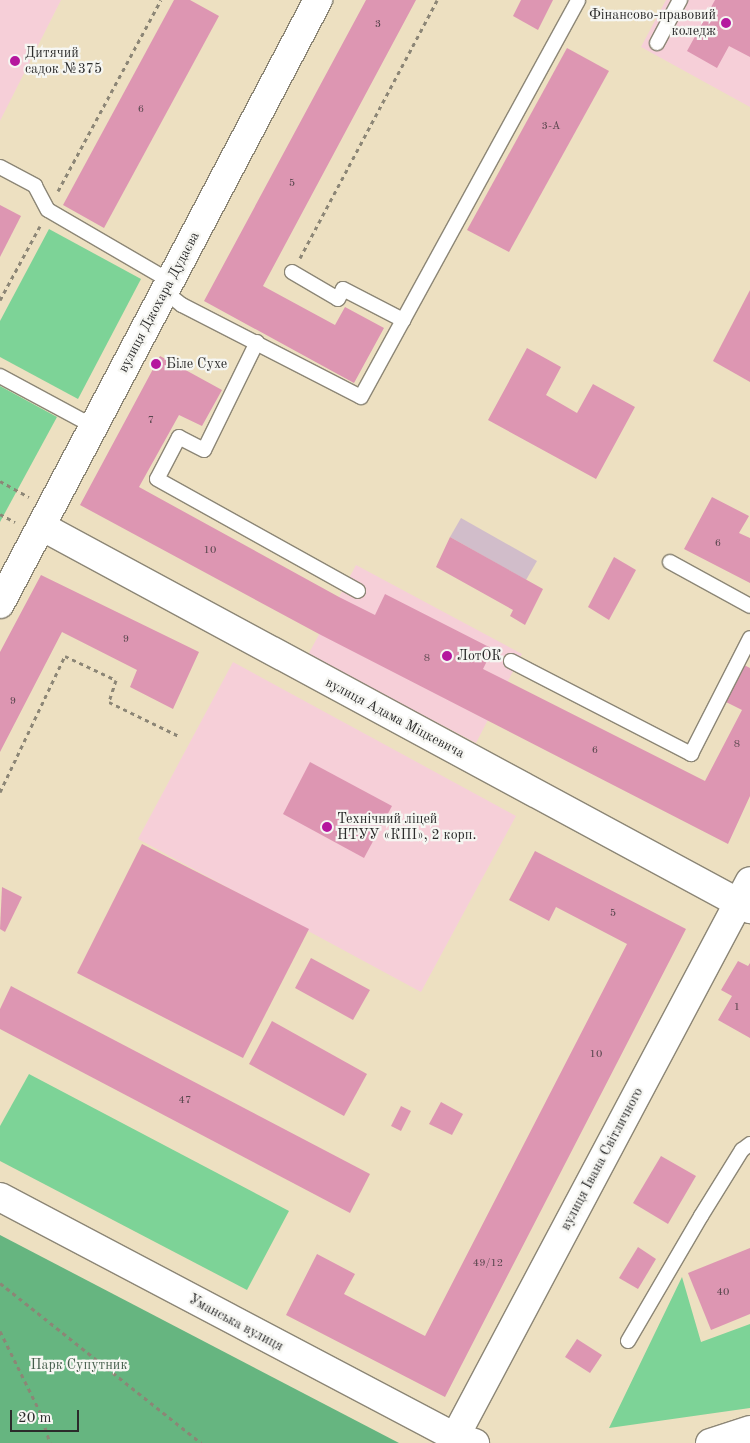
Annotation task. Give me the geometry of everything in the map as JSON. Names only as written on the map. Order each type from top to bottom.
[{"type":"street","name":"вулиця Джохара Дудаєва","points":[[0,604],[318,0]]},
{"type":"street","name":"вулиця Адама Міцкевича","points":[[41,526],[746,897]]},
{"type":"street","name":"вулиця Івана Світличного","points":[[465,1440],[746,897]]},
{"type":"street","name":"Уманська вулиця","points":[[0,1198],[465,1440]]},
{"type":"street","points":[[710,1443],[750,1430]]},
{"type":"lane","points":[[0,167],[35,186],[48,210],[167,286],[182,305],[361,397],[578,0]]},
{"type":"lane","points":[[658,43],[680,0]]},
{"type":"lane","points":[[292,272],[338,299],[344,289],[403,320]]},
{"type":"lane","points":[[257,342],[204,450],[179,437],[158,480],[358,591]]},
{"type":"lane","points":[[0,376],[93,426]]},
{"type":"lane","points":[[670,562],[750,606]]},
{"type":"lane","points":[[511,661],[691,754],[750,638]]},
{"type":"lane","points":[[628,1341],[701,1216],[742,1150],[750,1144]]},
{"type":"path","points":[[0,300],[160,0]]},
{"type":"path","points":[[292,272],[438,0]]},
{"type":"path","points":[[0,792],[65,656],[116,680],[109,702],[179,736]]},
{"type":"path","points":[[0,1284],[201,1443]]},
{"type":"path","points":[[0,1331],[40,1412],[50,1443]]},
{"type":"shaded area","name":"Дитячий садок №375","points":[[0,0],[61,0],[0,121]]},
{"type":"shaded area","points":[[666,0],[750,0],[750,107],[641,47]]},
{"type":"shaded area","points":[[461,518],[537,561],[526,580],[450,537]]},
{"type":"shaded area","points":[[356,565],[522,654],[476,743],[308,655]]},
{"type":"shaded area","name":"Технічний ліцей НТУУ «КПІ», 2 корп.","points":[[233,662],[516,816],[421,992],[138,839]]},
{"type":"green space","points":[[49,229],[141,279],[78,399],[0,357],[0,321]]},
{"type":"green space","points":[[0,386],[57,417],[0,522]]},
{"type":"green space","points":[[29,1074],[289,1211],[247,1290],[0,1161],[0,1126]]},
{"type":"green space","name":"Парк Супутник","points":[[0,1235],[399,1443],[0,1443]]},
{"type":"green space","points":[[682,1277],[701,1342],[750,1324],[750,1408],[609,1428]]},
{"type":"building","points":[[174,0],[190,0],[219,16],[104,228],[63,205]]},
{"type":"building","points":[[366,0],[416,0],[263,286],[335,325],[345,307],[384,328],[354,383],[204,301]]},
{"type":"building","points":[[521,0],[553,0],[538,30],[513,16]]},
{"type":"building","name":"Фінансово-правовий коледж","points":[[715,0],[750,0],[750,57],[729,46],[717,68],[687,51]]},
{"type":"building","points":[[567,48],[609,71],[509,252],[467,230]]},
{"type":"building","points":[[0,205],[21,216],[0,257]]},
{"type":"building","points":[[750,290],[750,382],[713,361]]},
{"type":"building","points":[[527,348],[561,367],[546,395],[577,413],[593,384],[635,407],[596,479],[488,420]]},
{"type":"building","points":[[160,356],[222,390],[202,426],[179,415],[139,487],[339,597],[375,615],[385,594],[493,649],[483,669],[705,781],[742,710],[724,701],[742,664],[750,668],[750,796],[728,844],[319,634],[80,505]]},
{"type":"building","points":[[712,497],[749,516],[739,533],[750,538],[750,583],[684,549]]},
{"type":"building","points":[[450,537],[543,589],[525,625],[510,616],[513,610],[436,567]]},
{"type":"building","points":[[614,557],[636,570],[609,620],[588,607]]},
{"type":"building","points":[[41,575],[199,652],[173,709],[130,687],[137,670],[62,632],[0,752],[0,652]]},
{"type":"building","points":[[310,762],[392,806],[364,858],[283,814]]},
{"type":"building","points":[[142,844],[309,929],[243,1058],[77,973]]},
{"type":"building","points":[[535,851],[686,929],[445,1397],[286,1315],[317,1254],[355,1274],[344,1294],[425,1336],[627,944],[556,907],[549,921],[509,900]]},
{"type":"building","points":[[2,887],[22,897],[5,932],[0,929]]},
{"type":"building","points":[[311,958],[370,990],[353,1020],[295,988]]},
{"type":"building","points":[[738,961],[748,966],[750,963],[750,1038],[718,1020],[732,996],[721,990]]},
{"type":"building","points":[[11,986],[370,1174],[350,1213],[0,1029],[0,1009]]},
{"type":"building","points":[[272,1021],[367,1074],[344,1116],[249,1064]]},
{"type":"building","points":[[441,1102],[463,1114],[452,1135],[429,1124]]},
{"type":"building","points":[[401,1106],[411,1111],[401,1131],[391,1126]]},
{"type":"building","points":[[661,1156],[696,1176],[668,1224],[633,1203]]},
{"type":"building","points":[[638,1247],[656,1259],[638,1289],[619,1278]]},
{"type":"building","points":[[750,1248],[750,1314],[711,1330],[688,1273]]},
{"type":"building","points":[[577,1339],[602,1355],[590,1373],[565,1357]]},
{"type":"place","name":"Фінансово-правовий коледж","points":[[726,23]]},
{"type":"place","name":"Дитячий садок №375","points":[[15,61]]},
{"type":"place","name":"Біле Сухе","points":[[156,364]]},
{"type":"place","name":"ЛотОК","points":[[447,656]]},
{"type":"place","name":"Технічний ліцей НТУУ «КПІ», 2 корп.","points":[[327,827]]}]
